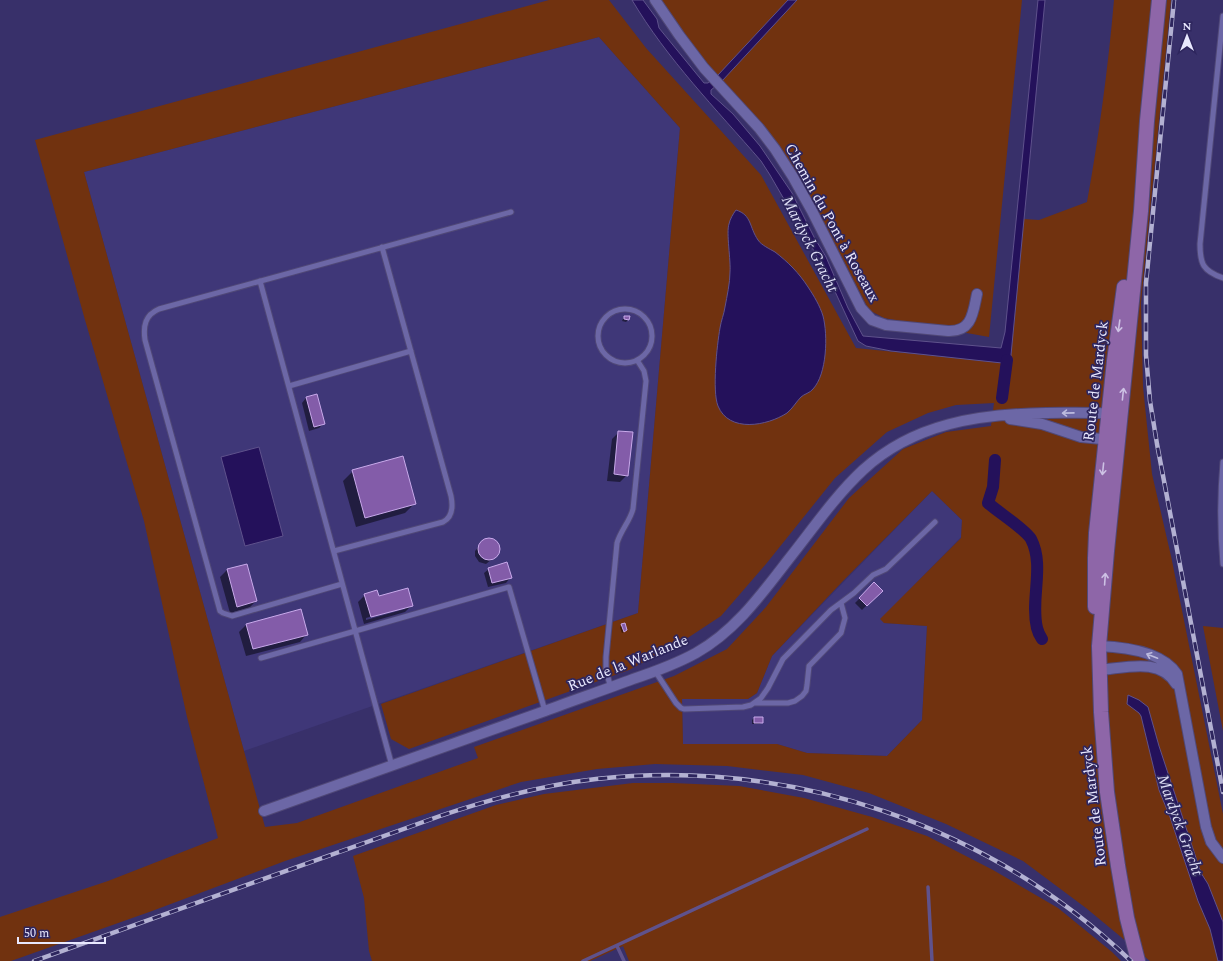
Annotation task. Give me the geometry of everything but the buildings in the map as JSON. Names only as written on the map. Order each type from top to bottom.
[{"type":"main road","name":"Route de Mardyck","points":[[1138,961],[1125,906],[1111,820],[1103,747],[1099,646],[1095,611],[1095,558],[1115,414],[1116,350],[1147,121],[1159,0]]},
{"type":"street","name":"Chemin du Pont à Roseaux","points":[[655,0],[679,35],[711,76],[759,128],[786,166],[812,211],[861,308],[868,316],[877,322],[886,325],[948,331],[958,330],[966,326],[971,320],[977,294]]},
{"type":"street","name":"Rue de la Warlande","points":[[264,811],[610,688],[655,671],[696,652],[720,637],[750,608],[839,496],[862,471],[897,446],[931,429],[974,419],[1019,414],[1094,412],[1115,414]]},
{"type":"street","name":"Rue de la Warlande","points":[[974,419],[1010,419],[1036,422],[1081,437],[1112,440]]},
{"type":"street","points":[[1099,646],[1131,649],[1163,660],[1170,665],[1177,674],[1206,828],[1211,842],[1223,858]]},
{"type":"street","points":[[1099,670],[1144,666],[1157,668],[1165,671],[1172,677],[1182,695]]},
{"type":"lane","points":[[1223,16],[1200,244],[1200,258],[1203,267],[1214,275],[1223,278]]},
{"type":"lane","points":[[342,584],[232,616],[223,614],[220,611],[145,340],[144,327],[146,321],[154,311],[511,212]]},
{"type":"lane","points":[[334,551],[443,522],[447,520],[451,513],[451,496],[382,247]]},
{"type":"lane","points":[[260,281],[392,766]]},
{"type":"lane","points":[[625,310],[634,311],[648,322],[651,330],[650,344],[647,352],[637,360],[628,363],[615,362],[604,354],[600,347],[598,334],[600,325],[613,313],[625,310]]},
{"type":"lane","points":[[289,386],[411,351]]},
{"type":"lane","points":[[610,688],[606,671],[606,657],[617,547],[620,533],[633,509],[646,381],[644,371],[637,360]]},
{"type":"lane","points":[[1223,462],[1221,502],[1223,564]]},
{"type":"lane","points":[[755,703],[766,690],[778,666],[785,656],[831,610],[873,575],[886,570],[935,522]]},
{"type":"lane","points":[[261,658],[509,587],[545,711]]},
{"type":"lane","points":[[655,671],[676,703],[684,709],[743,707],[755,703],[788,703],[795,701],[802,696],[807,685],[809,666],[841,632],[845,618],[841,603]]},
{"type":"shaded area","points":[[549,0],[609,0],[646,48],[761,175],[856,348],[1002,363],[998,385],[1000,376],[1009,375],[1024,219],[1039,220],[1087,202],[1103,102],[1114,0],[1171,0],[1141,303],[1143,387],[1152,474],[1171,556],[1223,814],[1223,961],[1150,961],[1086,908],[1023,861],[946,824],[869,793],[803,775],[727,766],[655,764],[597,769],[521,782],[285,861],[152,911],[11,961],[0,961],[0,917],[108,881],[218,838],[187,717],[144,521],[85,320],[35,140]],"holes":[[[599,37],[680,128],[638,613],[381,704],[391,739],[409,749],[629,670],[683,641],[721,616],[766,564],[835,478],[887,432],[928,413],[956,405],[994,403],[991,426],[946,432],[903,449],[849,498],[766,607],[727,649],[674,676],[474,747],[478,758],[297,823],[265,827],[84,172]],[[932,491],[962,520],[961,538],[880,619],[884,623],[927,626],[922,720],[887,756],[807,753],[777,744],[683,744],[682,699],[748,699],[757,693],[772,656],[842,582]]]},
{"type":"shaded area","points":[[660,0],[1022,0],[989,337],[884,318],[869,310],[818,211],[766,128],[707,64]]},
{"type":"shaded area","points":[[599,37],[680,128],[638,613],[244,751],[84,172]]},
{"type":"shaded area","points":[[932,491],[962,520],[961,537],[881,619],[884,623],[927,626],[922,720],[887,756],[807,753],[777,744],[683,744],[682,699],[748,699],[757,693],[772,656]]},
{"type":"shaded area","points":[[1203,626],[1223,628],[1223,731]]},
{"type":"shaded area","points":[[633,783],[739,786],[804,798],[872,817],[927,836],[993,870],[1058,908],[1121,961],[629,961],[623,946],[590,961],[372,961],[369,951],[364,898],[353,856],[496,805],[544,794]]},
{"type":"water","points":[[632,0],[643,0],[657,19],[659,28],[704,83],[708,83],[718,75],[788,0],[797,0],[722,81],[711,90],[711,94],[733,114],[760,146],[792,193],[814,237],[826,257],[848,308],[863,336],[1001,348],[1005,332],[1038,0],[1045,0],[1009,376],[1000,376],[1002,363],[891,351],[866,346],[858,341],[825,270],[761,161],[676,63]]},
{"type":"water","points":[[736,210],[748,218],[759,242],[775,252],[797,272],[805,282],[815,297],[823,316],[826,333],[824,364],[818,382],[813,389],[801,397],[787,413],[779,418],[759,424],[739,424],[723,415],[718,406],[715,390],[716,356],[720,325],[725,310],[730,276],[728,228],[729,222]]},
{"type":"water","points":[[259,447],[283,536],[245,546],[221,457]]},
{"type":"water","points":[[1128,695],[1139,700],[1148,707],[1159,746],[1201,873],[1208,884],[1223,922],[1223,961],[1218,961],[1210,929],[1198,901],[1170,817],[1159,790],[1141,716],[1127,704]]},
{"type":"waterway","name":"Mardyck Gracht","points":[[1002,398],[1007,360]]},
{"type":"waterway","name":"Mardyck Gracht","points":[[995,460],[993,487],[988,503],[1028,535],[1035,549],[1037,560],[1035,617],[1037,629],[1042,639]]},
{"type":"waterway","points":[[583,961],[867,829]]},
{"type":"waterway","points":[[928,887],[932,961]]},
{"type":"waterway","points":[[617,946],[624,961]]},
{"type":"railway","points":[[1174,0],[1146,283],[1146,355],[1150,401],[1157,444],[1223,792]]},
{"type":"railway","points":[[34,961],[440,816],[478,804],[517,793],[556,785],[596,779],[669,775],[742,779],[814,791],[884,811],[951,838],[1015,872],[1075,913],[1131,961]]}]
